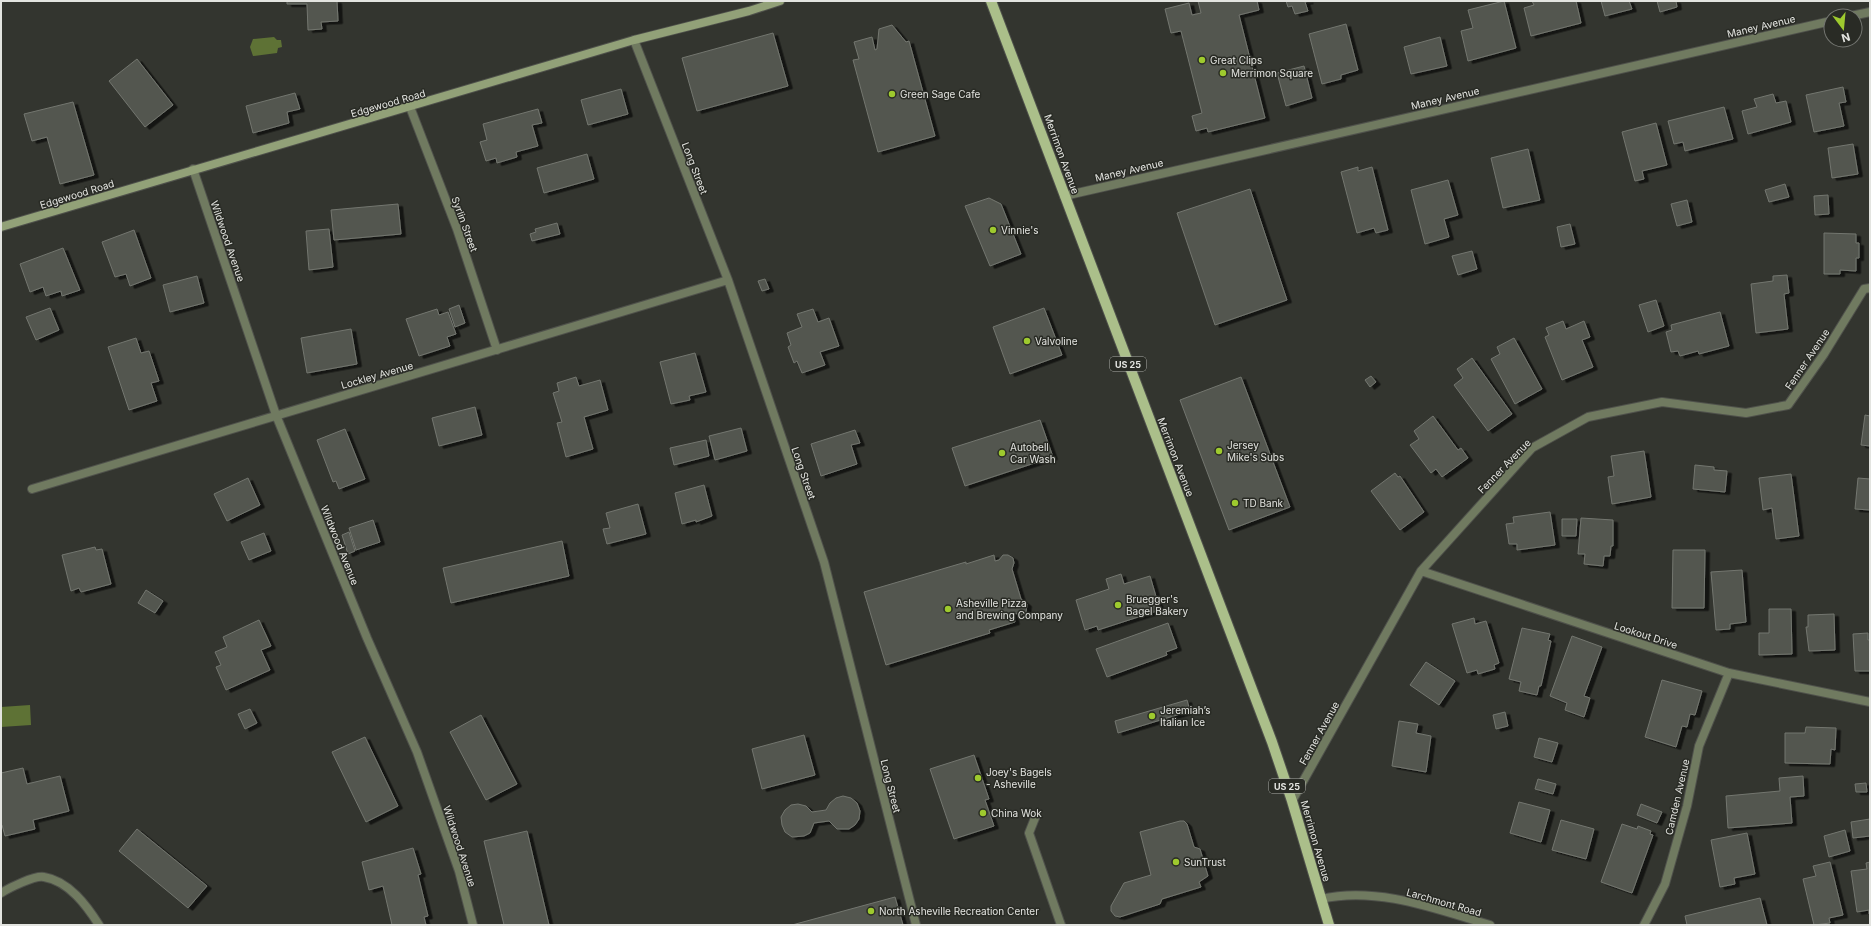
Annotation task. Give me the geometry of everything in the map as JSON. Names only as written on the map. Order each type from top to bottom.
[{"type":"main road","name":"Merrimon Avenue","points":[[991,1],[1272,742],[1292,801],[1329,925]]},
{"type":"street","name":"Edgewood Road","points":[[1,227],[634,40],[749,11],[780,1]]},
{"type":"street","name":"Maney Avenue","points":[[1064,196],[1823,23]]},
{"type":"street","name":"Long Street","points":[[634,40],[728,280],[824,562],[916,925]]},
{"type":"street","name":"Syrlin Street","points":[[410,107],[457,229],[497,350]]},
{"type":"street","name":"Wildwood Avenue","points":[[193,170],[276,415],[367,638],[417,752],[459,871],[473,925]]},
{"type":"street","name":"Lockley Avenue","points":[[32,489],[728,280]]},
{"type":"street","name":"Fenner Avenue","points":[[1292,801],[1421,571],[1532,448],[1588,417],[1662,402],[1746,413],[1788,405],[1824,354],[1864,289],[1870,288]]},
{"type":"street","name":"Lookout Drive","points":[[1421,571],[1729,673],[1870,702]]},
{"type":"street","name":"Camden Avenue","points":[[1644,925],[1665,884],[1687,806],[1699,746],[1729,673]]},
{"type":"street","points":[[1035,818],[1029,833],[1061,925]]},
{"type":"street","points":[[1,893],[12,886],[44,876],[66,886],[85,903],[99,925]]},
{"type":"street","name":"Larchmont Road","points":[[1321,899],[1340,895],[1403,900],[1490,925]]},
{"type":"shaded area","points":[[274,37],[277,40],[281,40],[282,47],[278,48],[277,53],[253,56],[250,47],[253,39]]},
{"type":"shaded area","points":[[30,705],[31,725],[1,727],[1,707]]},
{"type":"building","points":[[287,1],[337,1],[338,21],[321,22],[322,29],[308,30],[307,4],[287,4]]},
{"type":"building","name":"Merrimon Square","points":[[1198,1],[1257,1],[1259,10],[1239,15],[1265,118],[1208,132],[1207,128],[1196,131],[1192,116],[1202,113],[1181,31],[1171,33],[1165,9],[1189,3],[1192,15],[1201,13]]},
{"type":"building","points":[[1286,1],[1309,1],[1305,2],[1308,11],[1295,14],[1292,6],[1288,7]]},
{"type":"building","points":[[1504,1],[1516,48],[1468,61],[1461,31],[1473,28],[1468,10]]},
{"type":"building","points":[[1532,1],[1576,1],[1581,23],[1531,36],[1524,8],[1534,5]]},
{"type":"building","points":[[1601,1],[1629,1],[1632,9],[1605,16]]},
{"type":"building","points":[[1657,1],[1676,1],[1677,7],[1660,12]]},
{"type":"building","points":[[1346,24],[1358,70],[1341,75],[1341,79],[1322,84],[1309,34]]},
{"type":"building","points":[[892,25],[906,42],[909,41],[935,136],[878,152],[853,60],[859,59],[854,42],[872,37],[875,50],[877,49],[879,29]]},
{"type":"building","points":[[773,33],[788,86],[697,111],[682,58]]},
{"type":"building","points":[[1440,37],[1447,66],[1411,74],[1404,47]]},
{"type":"building","points":[[137,59],[173,105],[145,127],[109,81]]},
{"type":"building","points":[[1304,66],[1312,98],[1286,106],[1277,73]]},
{"type":"building","points":[[1843,87],[1846,102],[1839,103],[1844,126],[1814,132],[1806,95]]},
{"type":"building","points":[[621,89],[628,114],[588,125],[581,100]]},
{"type":"building","points":[[295,93],[300,109],[287,112],[289,123],[253,133],[246,106]]},
{"type":"building","points":[[1773,94],[1776,103],[1786,101],[1791,122],[1748,134],[1742,111],[1757,107],[1754,99]]},
{"type":"building","points":[[73,102],[94,175],[60,184],[47,137],[32,141],[24,114]]},
{"type":"building","points":[[1724,107],[1733,139],[1685,151],[1683,142],[1674,144],[1668,121]]},
{"type":"building","points":[[538,109],[542,123],[532,125],[538,146],[516,152],[517,157],[497,163],[496,158],[486,161],[480,142],[487,140],[483,124]]},
{"type":"building","points":[[1656,123],[1667,165],[1642,171],[1644,179],[1635,181],[1622,132]]},
{"type":"building","points":[[1853,144],[1858,174],[1832,178],[1828,148]]},
{"type":"building","points":[[1528,149],[1540,200],[1503,208],[1491,158]]},
{"type":"building","points":[[587,154],[594,179],[544,193],[537,168]]},
{"type":"building","points":[[1358,167],[1358,171],[1372,167],[1388,230],[1376,233],[1374,228],[1357,233],[1341,172]]},
{"type":"building","points":[[1448,180],[1458,215],[1444,219],[1449,237],[1425,244],[1411,190]]},
{"type":"building","points":[[1785,184],[1789,197],[1769,202],[1765,190]]},
{"type":"building","points":[[1250,189],[1287,300],[1215,325],[1177,213]]},
{"type":"building","points":[[1828,195],[1829,214],[1815,215],[1814,196]]},
{"type":"building","name":"Vinnie's","points":[[989,198],[1001,204],[1021,254],[990,266],[965,206]]},
{"type":"building","points":[[1687,200],[1692,222],[1677,226],[1671,204]]},
{"type":"building","points":[[398,204],[401,234],[334,240],[331,210]]},
{"type":"building","points":[[557,223],[560,234],[532,241],[530,234],[536,232],[535,229]]},
{"type":"building","points":[[1570,224],[1575,244],[1561,247],[1557,227]]},
{"type":"building","points":[[329,229],[333,267],[309,270],[306,231]]},
{"type":"building","points":[[134,230],[151,278],[130,286],[126,274],[115,277],[102,242]]},
{"type":"building","points":[[1824,233],[1856,234],[1856,243],[1859,243],[1859,258],[1856,258],[1856,271],[1840,270],[1840,274],[1824,274]]},
{"type":"building","points":[[63,248],[80,290],[62,296],[61,291],[46,296],[43,287],[30,292],[20,264]]},
{"type":"building","points":[[1472,251],[1477,269],[1458,275],[1452,256]]},
{"type":"building","points":[[1787,275],[1789,293],[1784,294],[1788,329],[1756,333],[1751,284],[1773,281],[1773,276]]},
{"type":"building","points":[[197,276],[204,303],[170,312],[163,285]]},
{"type":"building","points":[[765,279],[769,289],[762,291],[758,281]]},
{"type":"building","points":[[1656,300],[1664,326],[1648,332],[1639,305]]},
{"type":"building","points":[[459,305],[465,323],[455,327],[449,309]]},
{"type":"building","points":[[50,308],[59,330],[36,340],[26,317]]},
{"type":"building","name":"Valvoline","points":[[1044,308],[1062,355],[1010,374],[993,327]]},
{"type":"building","points":[[437,309],[439,315],[448,312],[456,334],[447,337],[450,346],[419,356],[406,319]]},
{"type":"building","points":[[813,309],[818,322],[829,318],[839,346],[820,352],[825,365],[802,373],[797,361],[794,363],[788,347],[791,345],[787,333],[802,327],[797,314]]},
{"type":"building","points":[[1720,312],[1729,346],[1699,354],[1698,351],[1680,356],[1678,351],[1671,352],[1666,332],[1672,330],[1671,325]]},
{"type":"building","points":[[1563,321],[1566,329],[1584,321],[1590,337],[1582,340],[1593,367],[1562,380],[1545,337],[1549,335],[1546,328]]},
{"type":"building","points":[[351,329],[357,364],[307,373],[301,338]]},
{"type":"building","points":[[136,338],[141,353],[149,351],[159,381],[151,383],[157,401],[129,410],[108,347]]},
{"type":"building","points":[[1514,338],[1542,389],[1515,404],[1491,359],[1500,354],[1497,347]]},
{"type":"building","points":[[695,353],[706,392],[689,396],[690,400],[671,404],[660,362]]},
{"type":"building","points":[[1472,358],[1512,414],[1488,431],[1454,385],[1463,378],[1457,369]]},
{"type":"building","points":[[1371,376],[1376,382],[1370,387],[1365,380]]},
{"type":"building","points":[[576,377],[579,386],[600,380],[608,410],[584,417],[593,449],[566,457],[557,423],[562,422],[553,393],[559,391],[557,383]]},
{"type":"building","points":[[1241,377],[1290,507],[1229,530],[1180,400]]},
{"type":"building","points":[[475,407],[482,435],[439,446],[432,418]]},
{"type":"building","points":[[1865,415],[1870,416],[1870,446],[1861,445]]},
{"type":"building","points":[[1433,416],[1458,450],[1461,448],[1468,458],[1442,477],[1436,469],[1431,473],[1410,445],[1419,439],[1414,431]]},
{"type":"building","name":"Autobell Car Wash","points":[[1040,420],[1053,457],[965,486],[952,448]]},
{"type":"building","points":[[741,428],[747,451],[715,460],[709,436]]},
{"type":"building","points":[[345,429],[365,479],[339,489],[336,481],[333,482],[317,440]]},
{"type":"building","points":[[855,430],[860,443],[851,445],[857,464],[821,476],[811,444]]},
{"type":"building","points":[[706,440],[709,456],[674,465],[670,448]]},
{"type":"building","points":[[1644,451],[1651,497],[1612,504],[1608,477],[1614,476],[1611,456]]},
{"type":"building","points":[[1695,465],[1714,467],[1714,470],[1727,471],[1725,492],[1693,489]]},
{"type":"building","points":[[1395,473],[1398,477],[1400,476],[1424,512],[1400,530],[1371,491]]},
{"type":"building","points":[[1791,474],[1799,536],[1776,539],[1772,508],[1763,510],[1759,478]]},
{"type":"building","points":[[248,478],[260,505],[227,521],[214,494]]},
{"type":"building","points":[[1858,478],[1870,479],[1870,510],[1855,509]]},
{"type":"building","points":[[704,485],[712,516],[696,522],[696,520],[682,524],[675,493]]},
{"type":"building","points":[[638,504],[646,534],[607,544],[603,529],[610,528],[606,513]]},
{"type":"building","points":[[1550,512],[1555,545],[1517,550],[1517,544],[1509,544],[1506,524],[1514,523],[1513,517]]},
{"type":"building","points":[[1581,518],[1613,520],[1613,546],[1611,546],[1610,556],[1604,556],[1603,566],[1584,564],[1585,554],[1578,554]]},
{"type":"building","points":[[1562,519],[1577,519],[1576,536],[1562,536]]},
{"type":"building","points":[[373,520],[380,542],[356,550],[349,528]]},
{"type":"building","points":[[349,532],[355,551],[348,554],[342,535]]},
{"type":"building","points":[[264,533],[271,551],[249,560],[241,542]]},
{"type":"building","points":[[562,541],[569,576],[451,603],[443,568]]},
{"type":"building","points":[[95,547],[96,550],[102,549],[111,584],[81,592],[79,588],[71,591],[62,555]]},
{"type":"building","points":[[1673,550],[1705,550],[1704,608],[1672,608]]},
{"type":"building","name":"Asheville Pizza and Brewing Company","points":[[994,555],[995,561],[999,560],[1003,555],[1008,555],[1013,558],[1014,563],[1012,569],[1021,599],[1027,604],[1026,613],[1021,615],[1014,613],[1015,622],[989,630],[990,633],[886,665],[864,592]]},
{"type":"building","points":[[1742,570],[1746,622],[1730,624],[1730,629],[1716,630],[1711,572]]},
{"type":"building","name":"Bruegger's Bagel Bakery","points":[[1121,574],[1124,584],[1150,576],[1160,610],[1098,630],[1097,626],[1085,630],[1076,600],[1109,589],[1106,579]]},
{"type":"building","points":[[146,590],[163,601],[155,613],[138,603]]},
{"type":"building","points":[[1769,609],[1791,609],[1792,654],[1759,655],[1759,633],[1769,633]]},
{"type":"building","points":[[1834,614],[1835,650],[1809,651],[1806,627],[1808,627],[1808,615]]},
{"type":"building","points":[[1474,618],[1475,624],[1486,621],[1499,663],[1494,665],[1495,669],[1478,674],[1477,670],[1467,673],[1452,624]]},
{"type":"building","points":[[259,620],[271,646],[261,650],[270,670],[226,690],[216,667],[221,665],[215,652],[227,647],[223,637]]},
{"type":"building","points":[[1168,623],[1177,648],[1166,652],[1167,655],[1107,677],[1096,649]]},
{"type":"building","points":[[1522,628],[1550,634],[1548,640],[1551,641],[1541,686],[1539,686],[1537,695],[1519,691],[1521,682],[1509,679]]},
{"type":"building","points":[[1868,633],[1868,640],[1870,640],[1870,671],[1855,671],[1853,634]]},
{"type":"building","points":[[1572,636],[1602,647],[1584,696],[1590,698],[1584,717],[1565,710],[1567,703],[1550,696]]},
{"type":"building","points":[[1426,662],[1455,681],[1439,705],[1410,685]]},
{"type":"building","points":[[1662,680],[1702,691],[1695,715],[1690,714],[1687,727],[1682,726],[1676,747],[1645,737]]},
{"type":"building","name":"Jeremiah’s Italian Ice","points":[[1187,700],[1190,711],[1118,733],[1115,721]]},
{"type":"building","points":[[250,709],[257,723],[245,729],[238,714]]},
{"type":"building","points":[[1505,712],[1508,726],[1496,729],[1493,715]]},
{"type":"building","points":[[481,715],[517,784],[486,800],[450,732]]},
{"type":"building","points":[[1399,721],[1418,724],[1416,733],[1431,736],[1426,772],[1392,766]]},
{"type":"building","points":[[1806,727],[1836,728],[1835,750],[1831,749],[1830,764],[1785,763],[1785,733],[1805,733]]},
{"type":"building","points":[[804,735],[815,775],[762,789],[752,749]]},
{"type":"building","points":[[365,737],[398,806],[366,822],[332,752]]},
{"type":"building","points":[[1539,738],[1558,743],[1552,762],[1534,757]]},
{"type":"building","points":[[974,755],[989,799],[985,800],[994,826],[954,839],[930,769]]},
{"type":"building","points":[[23,768],[27,784],[60,776],[69,811],[33,820],[35,829],[5,836],[1,825],[1,773]]},
{"type":"building","points":[[1803,776],[1804,796],[1790,797],[1792,823],[1728,828],[1726,796],[1780,791],[1779,778]]},
{"type":"building","points":[[1538,779],[1556,784],[1553,794],[1535,789]]},
{"type":"building","points":[[1866,783],[1867,792],[1856,792],[1855,784]]},
{"type":"building","points":[[843,796],[851,798],[857,803],[860,811],[859,819],[855,825],[849,829],[837,829],[829,821],[814,823],[810,833],[804,836],[792,837],[785,832],[781,817],[785,810],[791,805],[798,804],[806,806],[812,812],[826,810],[830,803],[836,798]]},
{"type":"building","points":[[1519,802],[1550,810],[1541,842],[1510,833]]},
{"type":"building","points":[[1641,804],[1662,812],[1657,823],[1637,815]]},
{"type":"building","points":[[1870,819],[1870,836],[1853,838],[1851,822]]},
{"type":"building","points":[[1561,820],[1594,829],[1586,859],[1552,850]]},
{"type":"building","name":"SunTrust","points":[[1184,821],[1187,824],[1194,847],[1200,849],[1208,876],[1199,882],[1201,887],[1162,899],[1160,904],[1120,917],[1115,916],[1111,911],[1111,906],[1124,883],[1151,875],[1140,832]]},
{"type":"building","points":[[1622,824],[1637,829],[1638,826],[1651,831],[1650,834],[1653,835],[1632,893],[1601,882]]},
{"type":"building","points":[[137,829],[207,886],[188,908],[119,851]]},
{"type":"building","points":[[1845,830],[1850,851],[1829,857],[1824,836]]},
{"type":"building","points":[[527,831],[549,925],[504,925],[484,841]]},
{"type":"building","points":[[1747,833],[1755,874],[1734,878],[1735,884],[1720,887],[1711,840]]},
{"type":"building","points":[[413,848],[421,874],[418,875],[428,916],[424,917],[426,925],[392,925],[383,886],[369,890],[362,862]]},
{"type":"building","points":[[1830,862],[1843,915],[1829,918],[1830,923],[1814,925],[1803,879],[1816,876],[1813,866]]},
{"type":"building","points":[[1870,862],[1869,914],[1869,910],[1857,912],[1851,871],[1867,869],[1866,863]]},
{"type":"building","name":"North Asheville Recreation Center","points":[[895,897],[903,925],[792,925]]},
{"type":"building","points":[[1760,898],[1767,925],[1687,925],[1685,916]]},
{"type":"place","name":"Great Clips","points":[[1202,60]]},
{"type":"place","name":"Merrimon Square","points":[[1223,73]]},
{"type":"place","name":"Green Sage Cafe","points":[[892,94]]},
{"type":"place","name":"Vinnie's","points":[[993,230]]},
{"type":"place","name":"Valvoline","points":[[1027,341]]},
{"type":"place","name":"Jersey Mike's Subs","points":[[1219,451]]},
{"type":"place","name":"Autobell Car Wash","points":[[1002,453]]},
{"type":"place","name":"TD Bank","points":[[1235,503]]},
{"type":"place","name":"Bruegger's Bagel Bakery","points":[[1118,605]]},
{"type":"place","name":"Asheville Pizza and Brewing Company","points":[[948,609]]},
{"type":"place","name":"Jeremiah’s Italian Ice","points":[[1152,716]]},
{"type":"place","name":"Joey's Bagels - Asheville","points":[[978,778]]},
{"type":"place","name":"China Wok","points":[[983,813]]},
{"type":"place","name":"SunTrust","points":[[1176,862]]},
{"type":"place","name":"North Asheville Recreation Center","points":[[871,911]]}]
